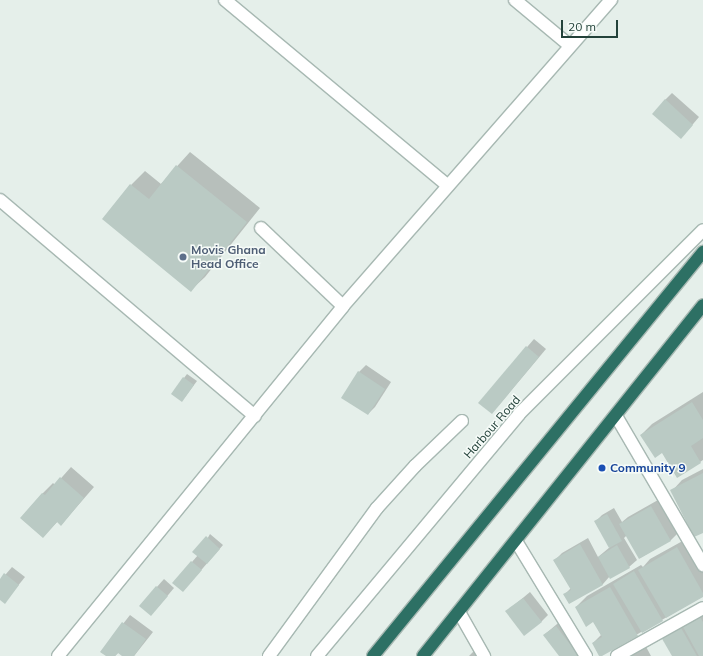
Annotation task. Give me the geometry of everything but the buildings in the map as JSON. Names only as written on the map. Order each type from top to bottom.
[{"type":"highway","points":[[373,656],[703,252]]},
{"type":"highway","points":[[423,656],[616,416],[703,305]]},
{"type":"street","points":[[226,0],[447,185]]},
{"type":"street","points":[[515,0],[569,45]]},
{"type":"street","points":[[58,656],[255,416],[343,306],[569,45],[610,0]]},
{"type":"street","points":[[0,200],[255,416]]},
{"type":"street","points":[[261,228],[343,306]]},
{"type":"street","name":"Harbour Road","points":[[317,656],[520,414],[703,230]]},
{"type":"street","points":[[616,416],[703,565]]},
{"type":"street","points":[[269,656],[377,508],[415,466],[462,421]]},
{"type":"street","points":[[516,541],[586,656]]},
{"type":"street","points":[[617,656],[703,608]]},
{"type":"street","points":[[458,612],[484,656]]},
{"type":"place","name":"Movis Ghana Head Office","points":[[183,257]]},
{"type":"place","name":"Community 9","points":[[602,468]]}]
